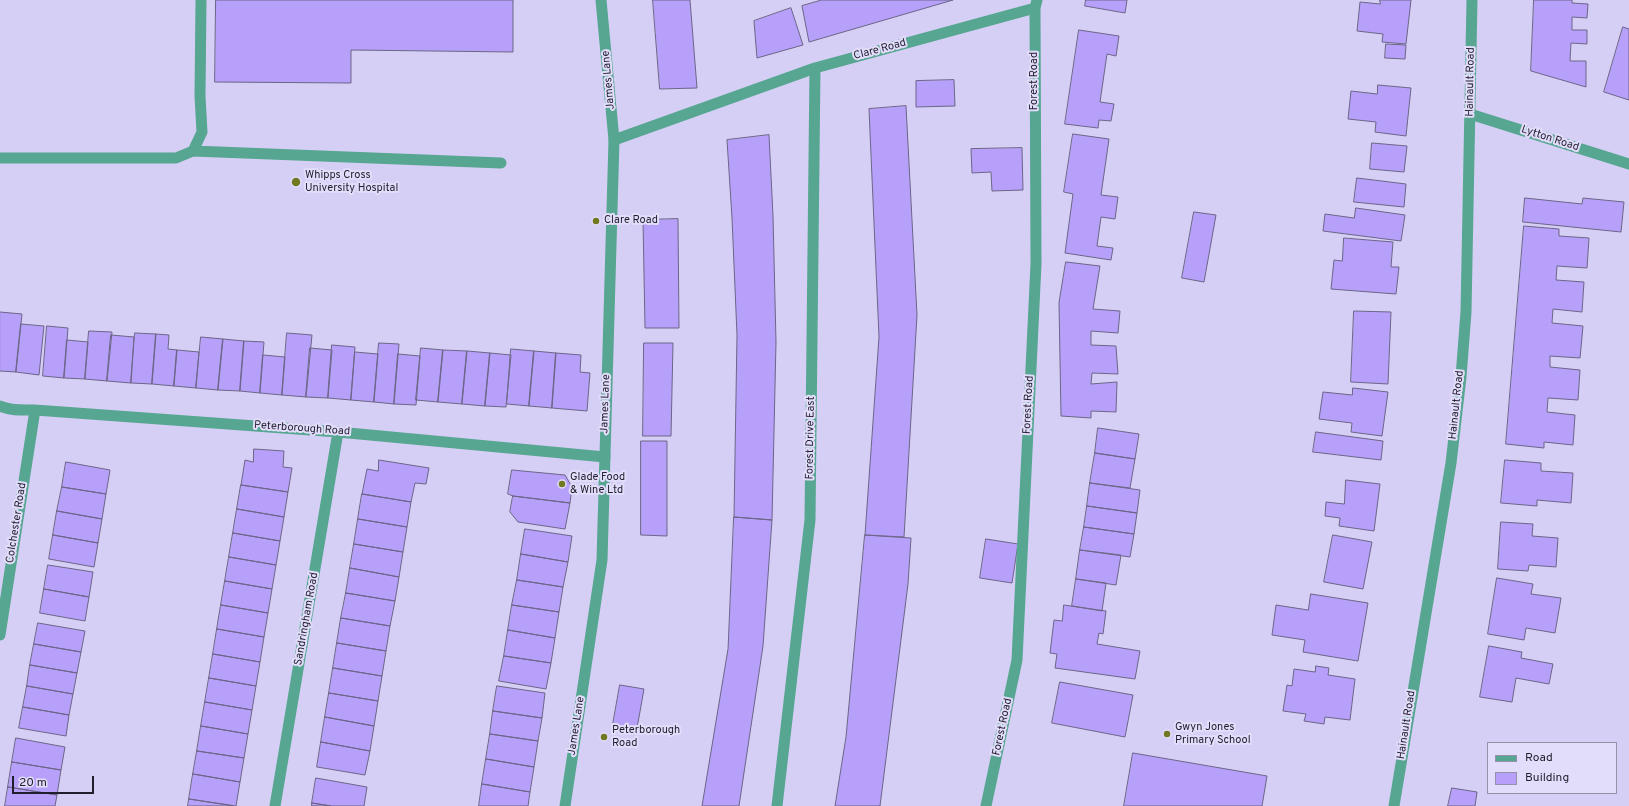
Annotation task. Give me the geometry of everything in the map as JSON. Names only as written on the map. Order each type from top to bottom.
[{"type":"street","points":[[193,151],[202,132],[200,96],[201,0]]},
{"type":"street","name":"James Lane","points":[[565,806],[602,560],[614,140],[601,0]]},
{"type":"street","name":"Hainault Road","points":[[1394,806],[1451,462],[1461,377],[1466,312],[1472,0]]},
{"type":"street","name":"Clare Road","points":[[614,140],[815,68],[1036,4]]},
{"type":"street","name":"Forest Road","points":[[986,806],[1017,660],[1036,264],[1036,4]]},
{"type":"street","name":"Forest Drive East","points":[[777,806],[810,520],[815,68]]},
{"type":"street","name":"Lytton Road","points":[[1470,114],[1629,164]]},
{"type":"street","points":[[0,158],[176,158],[193,151],[501,163]]},
{"type":"street","name":"Peterborough Road","points":[[0,406],[11,409],[338,432],[605,458]]},
{"type":"street","name":"Colchester Road","points":[[0,636],[35,410]]},
{"type":"street","name":"Sandringham Road","points":[[275,806],[338,432]]},
{"type":"building","points":[[216,0],[513,0],[513,52],[351,50],[351,83],[215,82]]},
{"type":"building","points":[[653,0],[690,0],[697,88],[660,89]]},
{"type":"building","points":[[822,0],[953,0],[809,42],[802,6]]},
{"type":"building","points":[[1086,0],[1127,0],[1125,13],[1085,6]]},
{"type":"building","points":[[1380,0],[1411,0],[1406,44],[1382,42],[1383,34],[1357,31],[1360,2],[1380,4]]},
{"type":"building","points":[[1534,0],[1572,0],[1572,3],[1588,4],[1587,18],[1572,17],[1572,30],[1587,30],[1587,44],[1571,43],[1570,61],[1586,61],[1586,87],[1531,71]]},
{"type":"building","points":[[791,8],[803,45],[757,58],[754,21]]},
{"type":"building","points":[[1623,27],[1629,29],[1629,100],[1604,92]]},
{"type":"building","points":[[1079,30],[1119,36],[1116,56],[1107,54],[1100,102],[1114,104],[1111,121],[1099,120],[1098,128],[1065,124]]},
{"type":"building","points":[[1386,44],[1406,45],[1405,59],[1385,58]]},
{"type":"building","points":[[954,80],[955,106],[916,107],[916,81]]},
{"type":"building","points":[[1378,85],[1411,88],[1406,136],[1375,132],[1376,122],[1348,119],[1351,91],[1377,94]]},
{"type":"building","points":[[906,106],[917,315],[904,537],[865,535],[879,337],[869,109]]},
{"type":"building","points":[[1073,134],[1109,139],[1101,195],[1118,197],[1115,219],[1101,217],[1097,246],[1113,248],[1111,260],[1065,253],[1073,194],[1064,192]]},
{"type":"building","points":[[769,135],[773,216],[776,342],[772,520],[734,517],[737,335],[727,140]]},
{"type":"building","points":[[1372,143],[1407,146],[1404,172],[1370,169]]},
{"type":"building","points":[[1022,148],[1023,190],[992,191],[991,172],[972,173],[971,149]]},
{"type":"building","points":[[1357,178],[1406,184],[1404,207],[1354,202]]},
{"type":"building","points":[[1525,198],[1582,204],[1583,198],[1624,202],[1621,232],[1523,222]]},
{"type":"building","points":[[1356,208],[1405,215],[1401,241],[1323,231],[1325,214],[1354,218]]},
{"type":"building","points":[[1194,212],[1216,215],[1204,282],[1182,278]]},
{"type":"building","points":[[678,219],[679,328],[645,328],[643,220]]},
{"type":"building","points":[[1524,226],[1559,229],[1559,236],[1589,238],[1587,268],[1557,266],[1556,280],[1584,282],[1582,312],[1553,309],[1552,323],[1583,326],[1580,358],[1550,356],[1550,367],[1580,370],[1578,400],[1548,398],[1547,412],[1575,415],[1573,445],[1544,442],[1544,448],[1506,444]]},
{"type":"building","points":[[1344,238],[1393,242],[1391,267],[1399,267],[1396,294],[1331,289],[1334,260],[1342,261]]},
{"type":"building","points":[[1066,262],[1100,266],[1093,309],[1120,311],[1118,333],[1091,331],[1091,345],[1116,346],[1118,374],[1092,373],[1091,384],[1117,382],[1116,412],[1091,411],[1091,418],[1061,416],[1059,303]]},
{"type":"building","points":[[1354,311],[1391,312],[1388,384],[1351,382]]},
{"type":"building","points":[[0,312],[22,314],[16,372],[0,371]]},
{"type":"building","points":[[21,324],[44,326],[39,375],[16,372]]},
{"type":"building","points":[[47,326],[68,328],[64,378],[43,376]]},
{"type":"building","points":[[89,331],[112,332],[107,381],[85,379]]},
{"type":"building","points":[[135,333],[156,334],[152,384],[131,383]]},
{"type":"building","points":[[287,333],[312,335],[306,397],[282,395]]},
{"type":"building","points":[[156,334],[169,335],[168,349],[177,350],[174,386],[152,384]]},
{"type":"building","points":[[111,335],[134,337],[131,383],[107,381]]},
{"type":"building","points":[[201,337],[223,339],[218,390],[196,388]]},
{"type":"building","points":[[223,339],[244,341],[240,391],[218,390]]},
{"type":"building","points":[[67,340],[88,342],[85,379],[64,378]]},
{"type":"building","points":[[244,341],[264,342],[260,393],[240,391]]},
{"type":"building","points":[[379,343],[399,344],[394,404],[374,402]]},
{"type":"building","points":[[644,343],[673,343],[671,436],[643,436]]},
{"type":"building","points":[[332,345],[355,347],[351,400],[328,398]]},
{"type":"building","points":[[310,348],[332,350],[328,398],[306,397]]},
{"type":"building","points":[[421,348],[443,350],[438,402],[416,400]]},
{"type":"building","points":[[511,349],[534,351],[529,406],[507,404]]},
{"type":"building","points":[[177,350],[199,352],[196,388],[174,386]]},
{"type":"building","points":[[443,350],[467,351],[462,404],[438,402]]},
{"type":"building","points":[[467,351],[490,353],[485,406],[462,404]]},
{"type":"building","points":[[534,351],[556,353],[552,408],[529,406]]},
{"type":"building","points":[[355,352],[378,354],[374,402],[351,400]]},
{"type":"building","points":[[490,353],[511,355],[506,407],[485,406]]},
{"type":"building","points":[[556,353],[581,355],[580,372],[590,373],[587,411],[552,408]]},
{"type":"building","points":[[398,354],[420,356],[416,405],[394,404]]},
{"type":"building","points":[[263,355],[285,357],[282,395],[260,393]]},
{"type":"building","points":[[1353,388],[1388,392],[1382,436],[1351,432],[1352,423],[1319,419],[1323,392],[1352,395]]},
{"type":"building","points":[[1098,428],[1139,434],[1135,459],[1095,453]]},
{"type":"building","points":[[1316,432],[1383,441],[1381,460],[1313,452]]},
{"type":"building","points":[[641,441],[667,441],[667,536],[641,535]]},
{"type":"building","points":[[254,449],[284,451],[283,467],[292,468],[288,492],[241,485],[245,460],[253,462]]},
{"type":"building","points":[[1095,453],[1135,459],[1130,488],[1090,483]]},
{"type":"building","points":[[379,460],[429,468],[426,484],[415,483],[411,502],[362,494],[367,469],[378,471]]},
{"type":"building","points":[[1505,460],[1541,463],[1541,471],[1573,473],[1571,503],[1537,500],[1537,506],[1501,503]]},
{"type":"building","points":[[66,462],[110,470],[106,494],[62,487]]},
{"type":"building","points":[[512,470],[565,475],[572,487],[570,503],[513,496],[508,494]]},
{"type":"building","points":[[1346,480],[1380,484],[1374,531],[1339,526],[1340,518],[1325,516],[1326,502],[1344,504]]},
{"type":"building","points":[[1090,483],[1140,490],[1137,513],[1087,506]]},
{"type":"building","points":[[241,485],[288,492],[284,517],[237,509]]},
{"type":"building","points":[[62,487],[106,494],[102,519],[57,511]]},
{"type":"building","points":[[362,494],[411,502],[407,527],[358,519]]},
{"type":"building","points":[[513,496],[570,503],[565,529],[518,522],[510,512]]},
{"type":"building","points":[[1087,506],[1137,513],[1134,534],[1084,527]]},
{"type":"building","points":[[237,509],[284,517],[280,541],[233,533]]},
{"type":"building","points":[[57,511],[102,519],[98,543],[53,535]]},
{"type":"building","points":[[734,517],[772,520],[763,646],[739,806],[702,806],[728,649]]},
{"type":"building","points":[[358,519],[407,527],[403,552],[354,544]]},
{"type":"building","points":[[1501,522],[1533,524],[1532,536],[1558,538],[1556,567],[1529,565],[1528,571],[1498,569]]},
{"type":"building","points":[[1084,527],[1134,534],[1130,557],[1080,550]]},
{"type":"building","points":[[525,529],[572,536],[568,562],[521,554]]},
{"type":"building","points":[[233,533],[280,541],[276,565],[229,557]]},
{"type":"building","points":[[53,535],[98,543],[94,567],[49,559]]},
{"type":"building","points":[[865,535],[911,538],[908,584],[880,806],[835,806],[846,737]]},
{"type":"building","points":[[1333,535],[1372,542],[1363,589],[1324,582]]},
{"type":"building","points":[[986,539],[1018,544],[1012,583],[980,578]]},
{"type":"building","points":[[354,544],[403,552],[399,577],[350,568]]},
{"type":"building","points":[[1080,550],[1121,555],[1116,585],[1076,579]]},
{"type":"building","points":[[521,554],[568,562],[563,587],[517,580]]},
{"type":"building","points":[[229,557],[276,565],[272,589],[225,581]]},
{"type":"building","points":[[48,565],[93,572],[89,597],[44,589]]},
{"type":"building","points":[[350,568],[399,577],[395,601],[346,593]]},
{"type":"building","points":[[1497,578],[1533,584],[1531,594],[1561,598],[1555,633],[1526,628],[1524,640],[1488,634]]},
{"type":"building","points":[[1076,579],[1106,583],[1102,611],[1072,606]]},
{"type":"building","points":[[517,580],[563,587],[559,612],[512,605]]},
{"type":"building","points":[[225,581],[272,589],[268,613],[221,605]]},
{"type":"building","points":[[44,589],[89,597],[85,621],[40,613]]},
{"type":"building","points":[[346,593],[395,601],[390,626],[341,618]]},
{"type":"building","points":[[1311,594],[1368,603],[1358,661],[1303,652],[1305,640],[1272,635],[1276,605],[1308,610]]},
{"type":"building","points":[[221,605],[268,613],[264,637],[217,629]]},
{"type":"building","points":[[512,605],[559,612],[555,638],[508,630]]},
{"type":"building","points":[[1064,605],[1106,611],[1103,634],[1099,633],[1097,644],[1140,651],[1135,679],[1055,668],[1057,654],[1050,653],[1054,620],[1062,621]]},
{"type":"building","points":[[341,618],[390,626],[386,651],[337,643]]},
{"type":"building","points":[[38,623],[85,631],[81,652],[34,644]]},
{"type":"building","points":[[217,629],[264,637],[260,662],[213,654]]},
{"type":"building","points":[[508,630],[555,638],[551,663],[504,656]]},
{"type":"building","points":[[337,643],[386,651],[382,676],[333,668]]},
{"type":"building","points":[[34,644],[81,652],[77,673],[30,665]]},
{"type":"building","points":[[1489,646],[1522,652],[1521,658],[1553,664],[1549,684],[1516,678],[1512,702],[1480,697]]},
{"type":"building","points":[[213,654],[260,662],[256,686],[209,678]]},
{"type":"building","points":[[504,656],[551,663],[546,689],[499,681]]},
{"type":"building","points":[[30,665],[77,673],[73,694],[27,686]]},
{"type":"building","points":[[1316,666],[1329,668],[1328,675],[1355,679],[1350,720],[1325,717],[1324,724],[1304,721],[1306,714],[1283,711],[1287,685],[1292,686],[1294,669],[1315,672]]},
{"type":"building","points":[[333,668],[382,676],[378,701],[329,693]]},
{"type":"building","points":[[209,678],[256,686],[252,710],[205,702]]},
{"type":"building","points":[[1060,682],[1133,695],[1125,737],[1052,723]]},
{"type":"building","points":[[620,685],[644,689],[636,734],[612,730]]},
{"type":"building","points":[[27,686],[73,694],[69,715],[23,707]]},
{"type":"building","points":[[497,686],[545,693],[542,718],[493,711]]},
{"type":"building","points":[[329,693],[378,701],[374,726],[325,717]]},
{"type":"building","points":[[205,702],[252,710],[248,734],[201,726]]},
{"type":"building","points":[[23,707],[69,715],[66,736],[19,728]]},
{"type":"building","points":[[493,711],[542,718],[538,741],[490,734]]},
{"type":"building","points":[[325,717],[374,726],[370,751],[321,742]]},
{"type":"building","points":[[201,726],[248,734],[244,758],[197,751]]},
{"type":"building","points":[[490,734],[538,741],[534,767],[486,759]]},
{"type":"building","points":[[16,738],[65,747],[61,770],[12,762]]},
{"type":"building","points":[[321,742],[370,751],[365,775],[317,767]]},
{"type":"building","points":[[197,751],[244,758],[240,782],[193,774]]},
{"type":"building","points":[[1133,753],[1267,776],[1262,806],[1124,806]]},
{"type":"building","points":[[486,759],[534,767],[530,792],[482,784]]},
{"type":"building","points":[[12,762],[61,770],[57,795],[8,787]]},
{"type":"building","points":[[193,774],[240,782],[236,806],[189,799]]},
{"type":"building","points":[[316,778],[367,787],[364,806],[331,806],[312,803]]},
{"type":"building","points":[[482,784],[530,792],[528,806],[479,806]]},
{"type":"building","points":[[8,787],[57,795],[55,806],[5,806]]},
{"type":"building","points":[[1452,788],[1477,792],[1475,806],[1448,806]]},
{"type":"building","points":[[189,799],[234,806],[188,806]]},
{"type":"building","points":[[312,803],[331,806],[312,806]]},
{"type":"place","name":"Whipps Cross University Hospital","points":[[296,182]]},
{"type":"place","name":"Clare Road","points":[[596,221]]},
{"type":"place","name":"Glade Food & Wine Ltd","points":[[562,484]]},
{"type":"place","name":"Gwyn Jones Primary School","points":[[1167,734]]},
{"type":"place","name":"Peterborough Road","points":[[604,737]]}]
